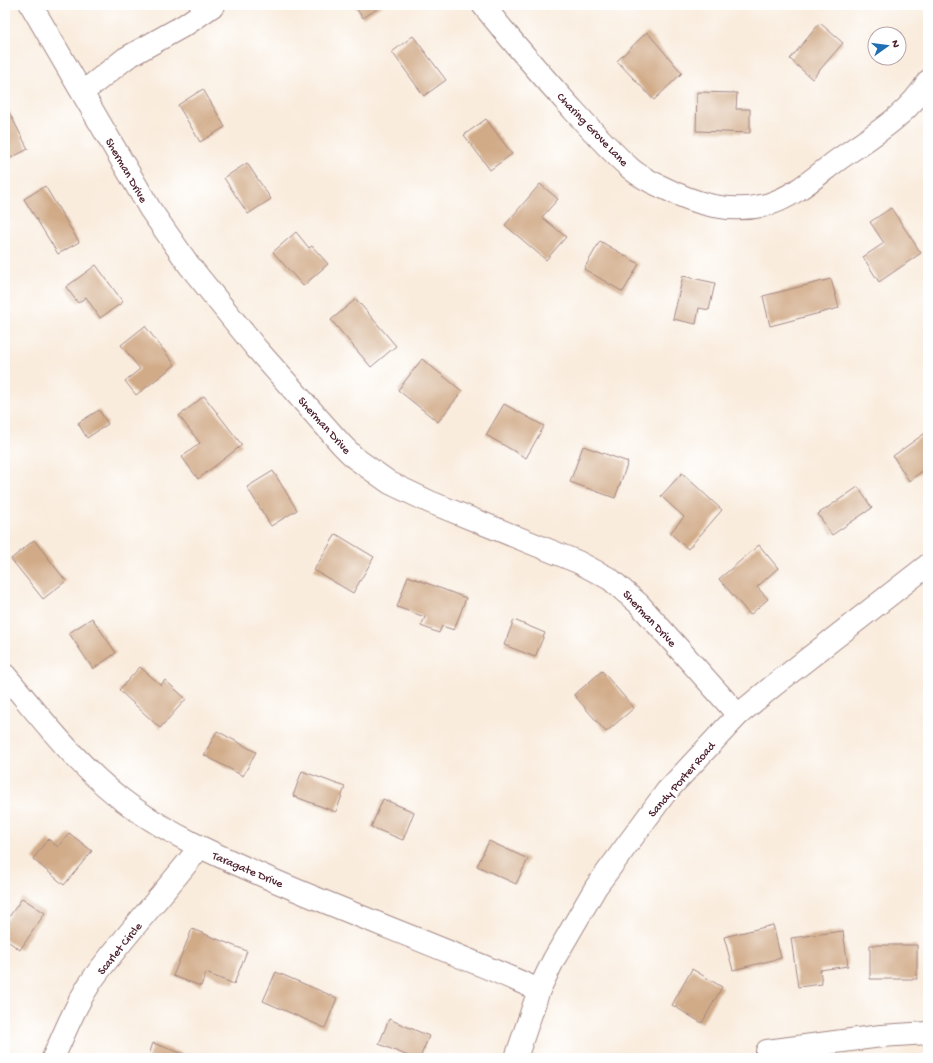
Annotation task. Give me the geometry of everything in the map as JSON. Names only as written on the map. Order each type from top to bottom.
[{"type":"street","name":"Sherman Drive","points":[[30,5],[83,92],[150,209],[189,265],[256,348],[355,458],[376,474],[404,489],[578,562],[610,579],[640,604],[738,715]]},
{"type":"street","points":[[83,92],[126,58],[185,25],[214,5]]},
{"type":"street","name":"Charing Grove Lane","points":[[482,5],[565,101],[608,148],[632,170],[644,178],[680,196],[717,208],[740,209],[767,205],[788,197],[886,125],[904,110],[928,81]]},
{"type":"street","name":"Sandy Porter Road","points":[[516,1058],[539,990],[554,959],[596,887],[666,792],[738,715],[928,565]]},
{"type":"street","name":"Taragate Drive","points":[[5,675],[93,775],[131,806],[169,832],[199,848],[539,990]]},
{"type":"street","name":"Scarlet Circle","points":[[53,1058],[79,1002],[95,977],[199,848]]},
{"type":"street","points":[[767,1052],[881,1036],[928,1033]]},
{"type":"building","points":[[354,5],[383,5],[363,18]]},
{"type":"building","points":[[820,23],[843,43],[812,79],[790,59]]},
{"type":"building","points":[[647,32],[682,73],[654,100],[617,61]]},
{"type":"building","points":[[413,36],[446,80],[424,96],[392,52]]},
{"type":"building","points":[[203,89],[225,127],[200,142],[178,105]]},
{"type":"building","points":[[697,92],[737,93],[736,109],[750,109],[750,133],[696,131]]},
{"type":"building","points":[[5,104],[28,149],[5,161]]},
{"type":"building","points":[[486,119],[512,154],[490,170],[464,135]]},
{"type":"building","points":[[247,163],[271,199],[248,214],[224,178]]},
{"type":"building","points":[[540,184],[558,199],[542,217],[566,237],[546,260],[505,225]]},
{"type":"building","points":[[45,186],[79,242],[58,254],[24,199]]},
{"type":"building","points":[[891,208],[921,253],[879,282],[863,257],[884,243],[870,222]]},
{"type":"building","points":[[296,232],[309,248],[312,246],[328,264],[303,286],[273,252]]},
{"type":"building","points":[[600,241],[639,264],[623,292],[584,269]]},
{"type":"building","points":[[96,265],[123,302],[100,318],[86,297],[78,303],[66,287]]},
{"type":"building","points":[[683,276],[715,283],[709,310],[699,308],[696,324],[673,319]]},
{"type":"building","points":[[831,279],[839,308],[770,326],[763,296]]},
{"type":"building","points":[[356,299],[396,346],[371,367],[331,320]]},
{"type":"building","points":[[145,326],[175,365],[136,395],[125,381],[140,369],[121,345]]},
{"type":"building","points":[[422,359],[462,391],[438,422],[398,390]]},
{"type":"building","points":[[204,396],[242,445],[198,479],[182,457],[200,443],[179,416]]},
{"type":"building","points":[[504,404],[544,426],[526,458],[486,435]]},
{"type":"building","points":[[99,410],[108,424],[87,438],[78,423]]},
{"type":"building","points":[[928,431],[928,467],[909,481],[893,456]]},
{"type":"building","points":[[583,446],[628,462],[615,498],[570,482]]},
{"type":"building","points":[[273,471],[297,510],[271,526],[247,487]]},
{"type":"building","points":[[682,473],[722,510],[688,549],[670,533],[684,517],[661,496]]},
{"type":"building","points":[[858,487],[872,508],[832,535],[818,514]]},
{"type":"building","points":[[336,534],[374,557],[353,593],[314,570]]},
{"type":"building","points":[[34,540],[66,581],[43,599],[11,559]]},
{"type":"building","points":[[759,545],[778,568],[757,587],[768,599],[750,615],[719,579]]},
{"type":"building","points":[[408,576],[466,598],[454,630],[442,626],[439,633],[421,626],[425,617],[397,607]]},
{"type":"building","points":[[92,618],[116,653],[93,669],[69,633]]},
{"type":"building","points":[[514,620],[545,633],[535,657],[504,645]]},
{"type":"building","points":[[140,667],[161,685],[165,680],[186,699],[160,728],[119,690]]},
{"type":"building","points":[[602,671],[634,708],[606,732],[574,695]]},
{"type":"building","points":[[217,731],[256,752],[243,776],[204,755]]},
{"type":"building","points":[[302,771],[345,787],[336,812],[293,796]]},
{"type":"building","points":[[383,799],[414,812],[403,840],[371,827]]},
{"type":"building","points":[[69,833],[92,851],[64,885],[33,859],[48,839],[58,847]]},
{"type":"building","points":[[489,841],[528,859],[516,884],[477,866]]},
{"type":"building","points":[[22,898],[45,913],[20,950],[5,939],[5,923]]},
{"type":"building","points":[[773,925],[781,958],[733,970],[724,937]]},
{"type":"building","points":[[192,929],[247,951],[234,984],[206,973],[201,986],[173,976]]},
{"type":"building","points":[[843,931],[848,966],[820,970],[822,984],[798,987],[791,938]]},
{"type":"building","points":[[870,945],[917,945],[917,979],[870,979]]},
{"type":"building","points":[[692,969],[722,987],[702,1023],[672,1005]]},
{"type":"building","points":[[276,972],[337,998],[325,1028],[263,1001]]},
{"type":"building","points":[[389,1019],[429,1036],[420,1058],[413,1058],[379,1044]]},
{"type":"building","points":[[153,1043],[186,1055],[185,1058],[148,1058]]}]
